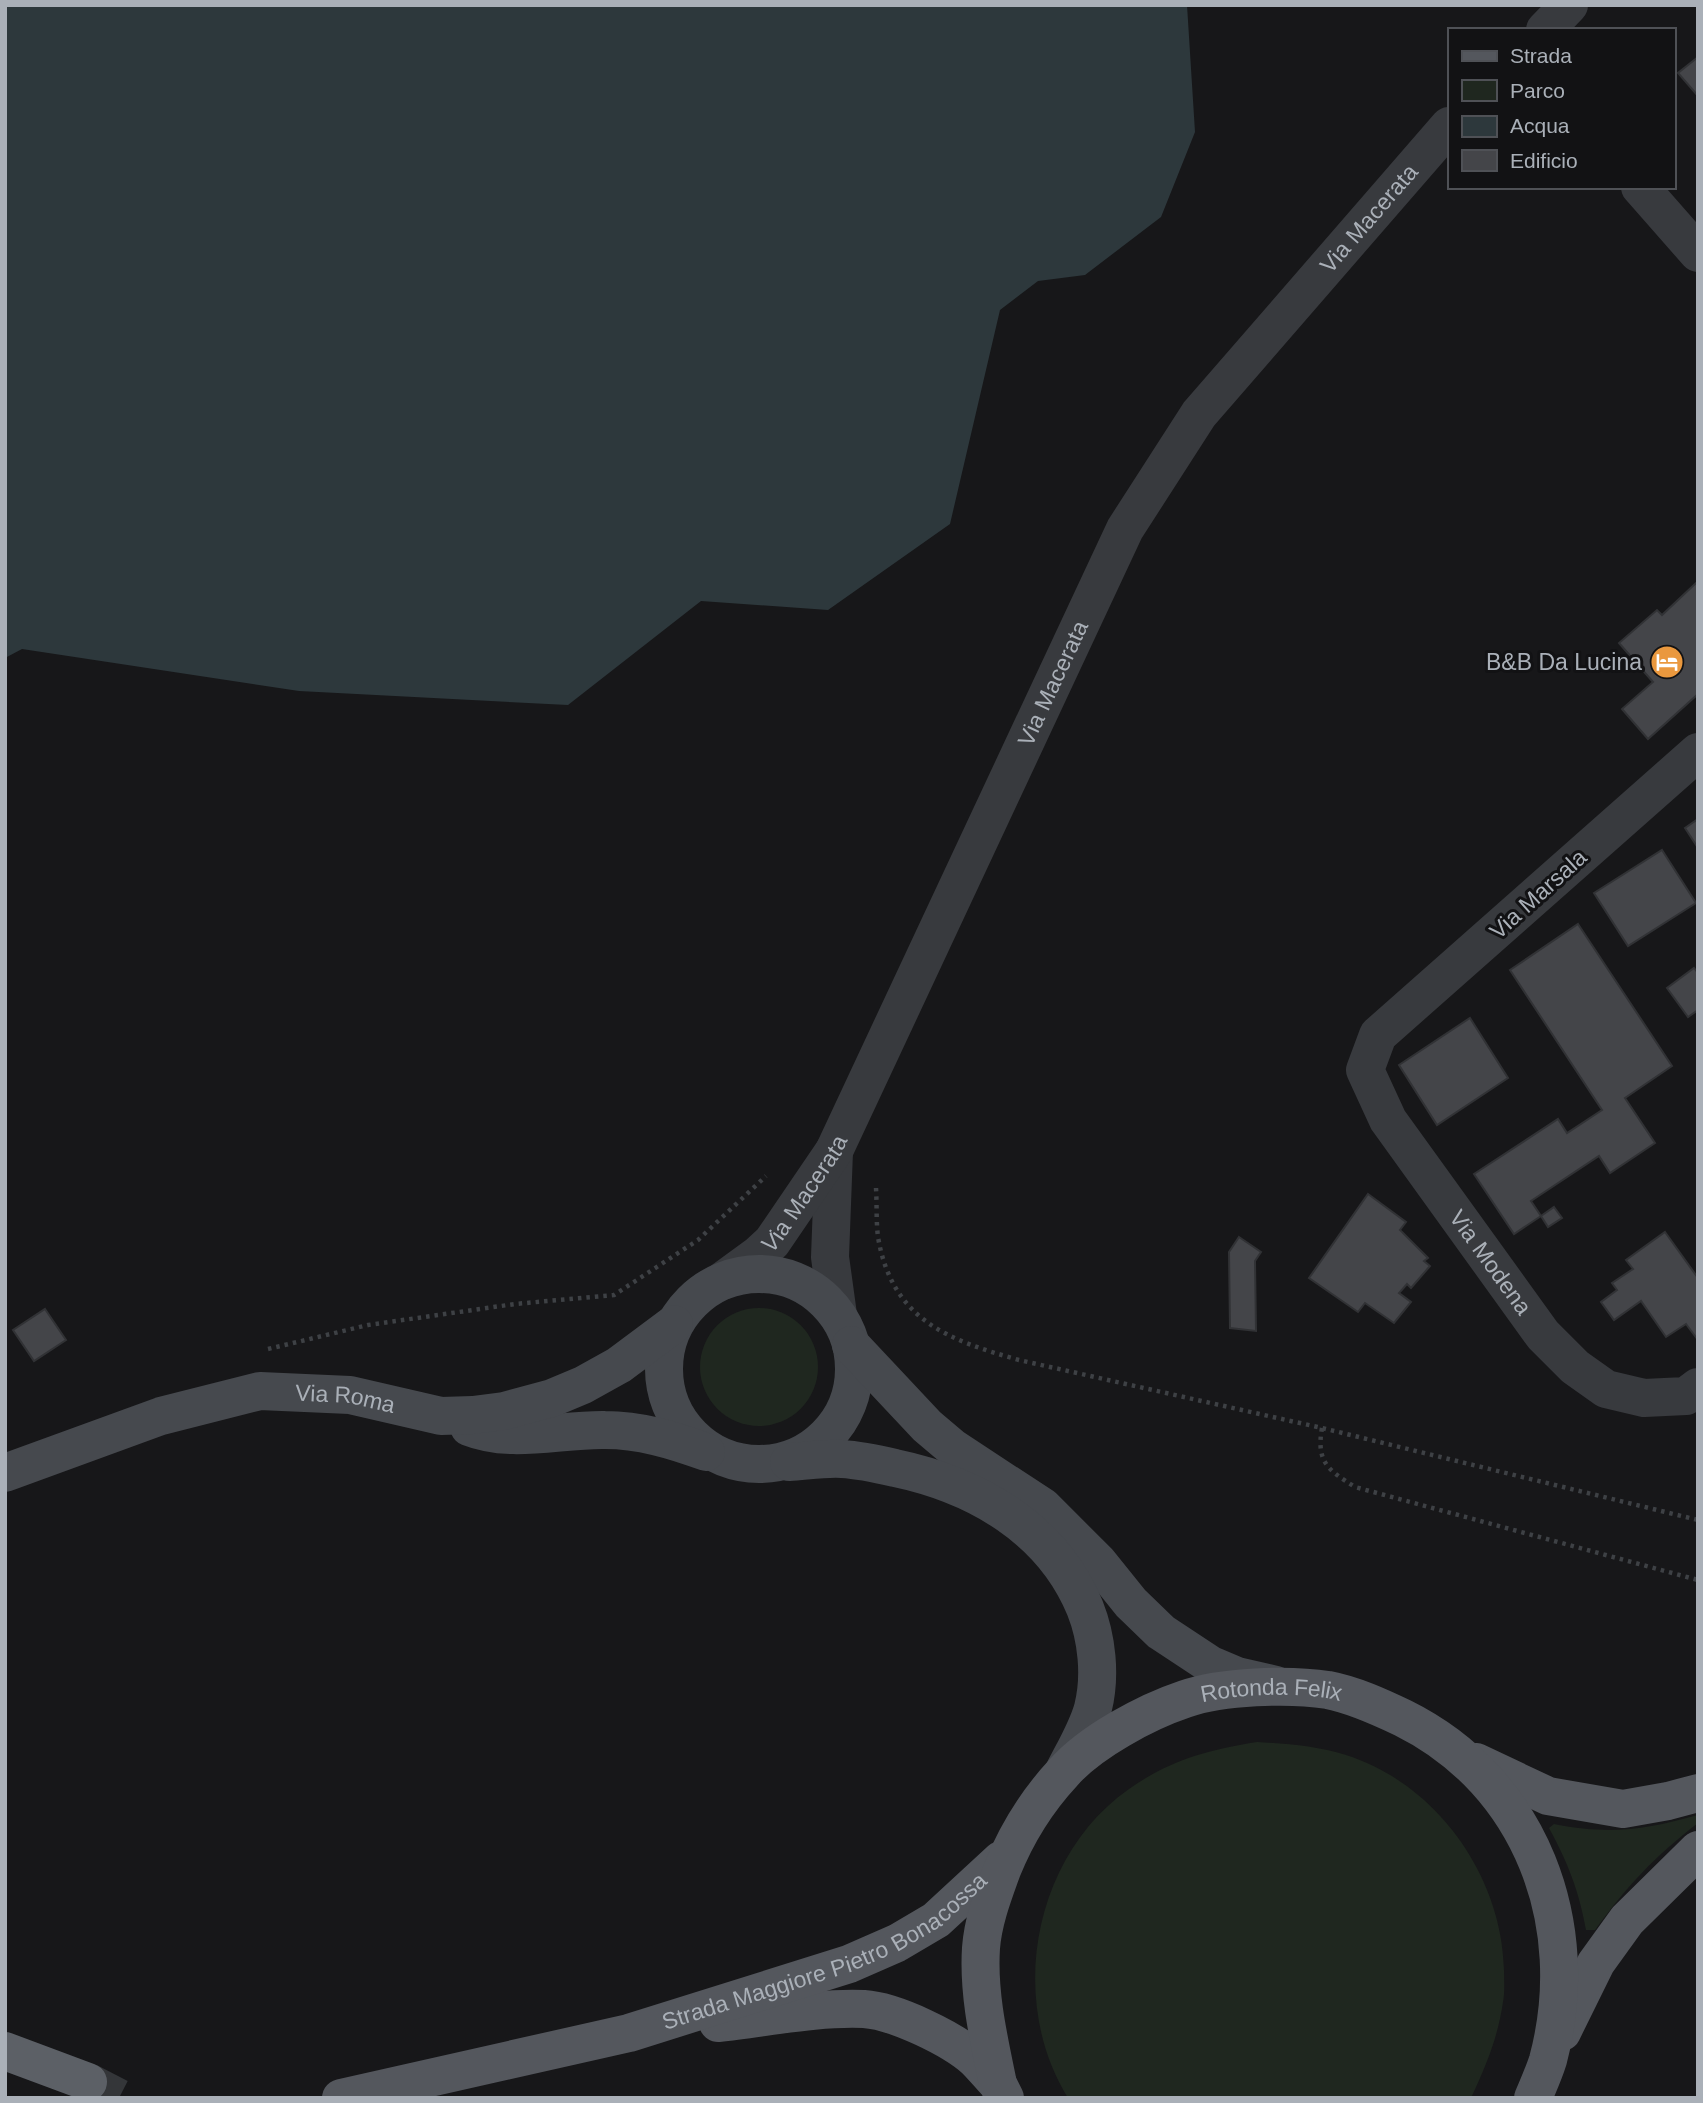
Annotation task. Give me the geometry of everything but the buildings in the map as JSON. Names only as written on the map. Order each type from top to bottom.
[{"type":"highway","points":[[5,2038],[20,2056],[88,2082]]},
{"type":"main road","points":[[722,1457],[694,1440],[674,1416],[664,1388],[663,1355],[674,1324],[694,1298],[722,1281],[754,1274],[786,1277],[816,1292],[927,1426],[953,1448],[1044,1507],[1098,1562],[1130,1603],[1161,1632],[1220,1669],[1237,1676],[1282,1686]]},
{"type":"main road","name":"Via Roma","points":[[5,1473],[161,1416],[260,1391],[350,1395],[442,1416],[504,1412],[552,1398],[583,1385],[619,1364],[674,1324]]},
{"type":"main road","points":[[780,1463],[808,1451],[832,1431],[848,1405],[855,1375],[845,1330]]},
{"type":"main road","points":[[442,1416],[478,1430],[503,1435],[586,1430],[635,1432],[676,1441],[749,1465],[841,1459],[912,1471],[954,1485],[986,1501],[1019,1520],[1042,1541],[1076,1585],[1088,1617],[1095,1644],[1097,1677],[1093,1707],[1083,1735],[1064,1771]]},
{"type":"main road","name":"Rotonda Felix","points":[[1002,2091],[982,1993],[981,1946],[992,1898],[1010,1852],[1032,1811],[1064,1771],[1100,1742],[1142,1718],[1186,1698],[1233,1690],[1282,1686],[1330,1690],[1376,1705],[1422,1728],[1459,1754],[1492,1787],[1521,1828],[1541,1871],[1555,1917],[1559,1958],[1558,2006],[1547,2062],[1533,2098]]},
{"type":"main road","points":[[1459,1754],[1548,1796],[1623,1809],[1698,1793]]},
{"type":"main road","points":[[1547,2062],[1596,1963],[1628,1920],[1698,1850]]},
{"type":"main road","name":"Strada Maggiore Pietro Bonacossa","points":[[341,2098],[629,2033],[849,1964],[897,1943],[936,1920],[1010,1852]]},
{"type":"main road","name":"Strada Maggiore Pietro Bonacossa","points":[[629,2033],[866,2009],[897,2016],[951,2043],[975,2060],[1002,2091]]},
{"type":"street","points":[[1547,28],[1569,5]]},
{"type":"street","name":"Via Macerata","points":[[722,1281],[772,1242],[834,1150],[1125,529],[1199,414],[1448,127]]},
{"type":"street","points":[[1642,189],[1698,253]]},
{"type":"street","name":"Via Marsala","points":[[1378,1035],[1698,752]]},
{"type":"street","name":"Via Modena","points":[[1378,1035],[1365,1070],[1388,1121],[1543,1335],[1575,1367],[1606,1389],[1644,1398],[1686,1396],[1698,1387]]},
{"type":"street","points":[[834,1150],[830,1257],[845,1330]]},
{"type":"path","points":[[262,1350],[368,1325],[515,1304],[614,1295],[698,1240],[767,1175]]},
{"type":"path","points":[[875,1181],[878,1236],[886,1266],[900,1294],[919,1317],[944,1335],[979,1349],[1019,1360],[1322,1428],[1698,1520]]},
{"type":"path","points":[[1322,1428],[1318,1448],[1324,1460],[1335,1475],[1355,1487],[1698,1580]]},
{"type":"green space","points":[[759,1308],[781,1313],[801,1325],[813,1345],[818,1367],[813,1389],[801,1409],[781,1421],[759,1426],[737,1421],[717,1409],[705,1389],[700,1367],[705,1345],[717,1325],[737,1313]]},
{"type":"green space","points":[[1257,1742],[1324,1749],[1379,1769],[1409,1788],[1435,1811],[1458,1838],[1477,1868],[1491,1901],[1500,1935],[1504,1990],[1495,2039],[1471,2098],[1068,2098],[1049,2059],[1038,2018],[1035,1975],[1040,1932],[1051,1890],[1070,1852],[1096,1817],[1144,1779],[1190,1758]]},
{"type":"green space","points":[[1698,1815],[1698,1823],[1642,1872],[1595,1930],[1586,1930],[1572,1878],[1549,1828],[1554,1824],[1593,1829],[1627,1829]]},
{"type":"water","points":[[5,5],[1187,5],[1195,132],[1161,217],[1085,275],[1038,281],[1000,310],[950,524],[828,610],[701,601],[568,705],[299,691],[22,649],[5,658]]},
{"type":"tunnel","points":[[88,2082],[119,2098]]},
{"type":"place","name":"B&B Da Lucina","points":[[1667,662]]}]
